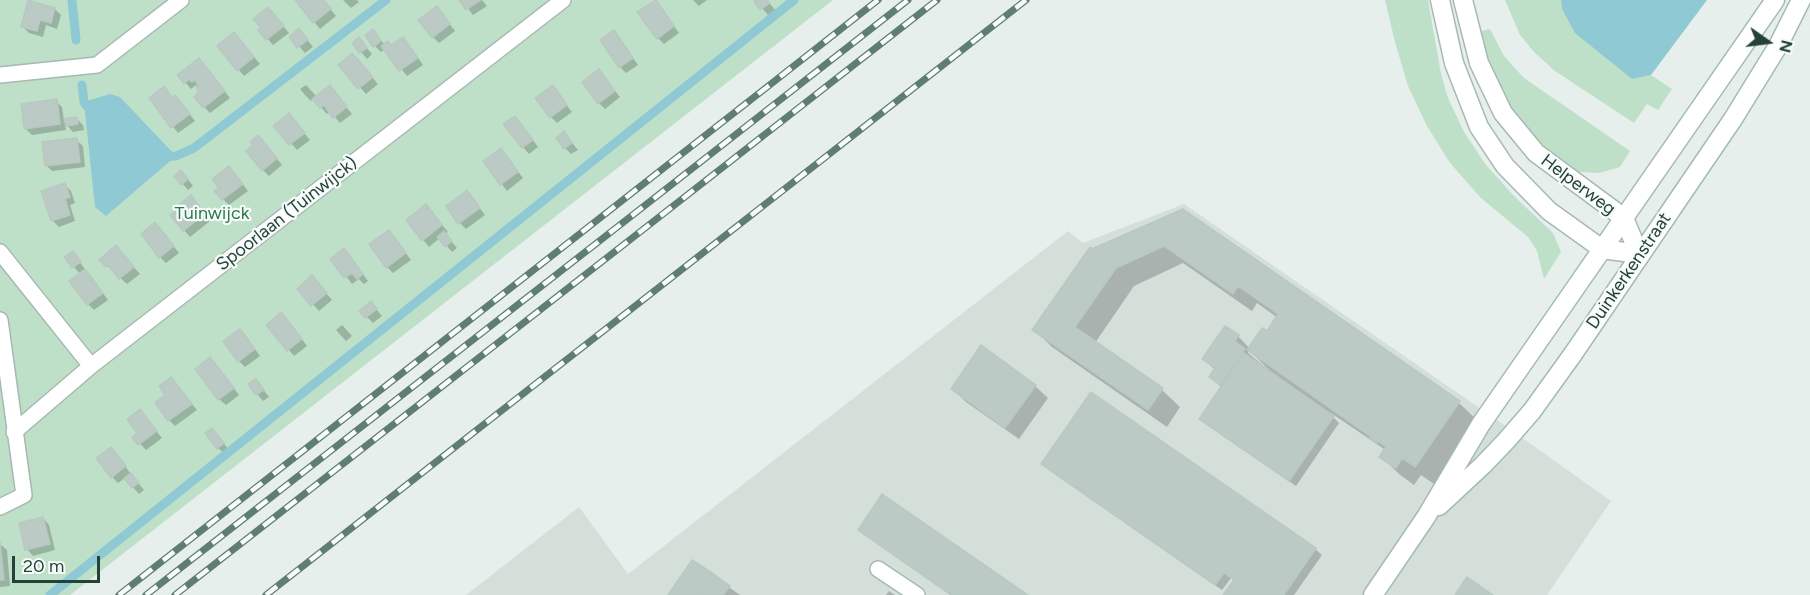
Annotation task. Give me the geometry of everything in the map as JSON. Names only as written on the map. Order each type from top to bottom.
[{"type":"main road","name":"Helperweg","points":[[1440,0],[1454,63],[1479,127],[1505,166],[1549,211],[1602,249],[1639,254]]},
{"type":"main road","name":"Helperweg","points":[[1463,0],[1479,63],[1509,121],[1536,153],[1570,181],[1623,218],[1639,254]]},
{"type":"main road","name":"Duinkerkenstraat","points":[[1372,595],[1426,517],[1481,424],[1775,0]]},
{"type":"main road","name":"Duinkerkenstraat","points":[[1426,517],[1483,465],[1532,411],[1733,119],[1778,45],[1801,0]]},
{"type":"lane","points":[[0,75],[98,65],[181,0]]},
{"type":"lane","name":"Spoorlaan (Tuinwijck)","points":[[14,432],[92,366],[563,0]]},
{"type":"lane","points":[[0,252],[92,366]]},
{"type":"lane","points":[[0,320],[24,495],[0,507]]},
{"type":"lane","points":[[878,569],[917,595]]},
{"type":"shaded area","points":[[1184,204],[1611,501],[1547,595],[466,595],[579,507],[628,574],[1068,231],[1083,243]]},
{"type":"green space","name":"Tuinwijck","points":[[0,0],[833,0],[70,595],[0,595]]},
{"type":"green space","points":[[1385,0],[1428,0],[1441,74],[1448,98],[1464,132],[1486,165],[1514,196],[1553,233],[1561,252],[1544,279],[1537,251],[1528,237],[1481,198],[1450,163],[1427,126],[1408,86]]},
{"type":"green space","points":[[1505,0],[1561,0],[1562,9],[1632,79],[1651,75],[1672,89],[1658,110],[1647,104],[1634,123],[1555,71],[1534,52],[1520,35]]},
{"type":"green space","points":[[1490,29],[1504,56],[1524,78],[1630,151],[1620,167],[1599,173],[1579,172],[1556,161],[1532,139],[1509,108],[1493,79],[1478,32]]},
{"type":"water","points":[[1561,0],[1707,0],[1651,75],[1632,79],[1575,33],[1562,9]]},
{"type":"water","points":[[110,94],[120,97],[176,156],[106,216],[95,207],[84,102]]},
{"type":"building","points":[[28,0],[55,8],[51,23],[40,20],[37,31],[21,27]]},
{"type":"building","points":[[295,0],[324,0],[331,9],[313,23]]},
{"type":"building","points":[[459,0],[481,0],[466,10]]},
{"type":"building","points":[[656,0],[674,26],[657,39],[637,12]]},
{"type":"building","points":[[767,0],[770,3],[760,10],[754,1]]},
{"type":"building","points":[[437,6],[450,24],[432,38],[418,20]]},
{"type":"building","points":[[268,7],[284,26],[266,40],[258,30],[261,28],[253,19]]},
{"type":"building","points":[[299,28],[308,40],[297,48],[289,37]]},
{"type":"building","points":[[373,29],[381,41],[373,47],[365,35]]},
{"type":"building","points":[[614,30],[633,58],[619,68],[600,40]]},
{"type":"building","points":[[234,32],[254,57],[237,71],[217,46]]},
{"type":"building","points":[[359,37],[367,48],[359,53],[352,43]]},
{"type":"building","points":[[403,37],[418,58],[399,71],[381,46],[388,41],[391,45]]},
{"type":"building","points":[[352,53],[373,77],[358,89],[338,65]]},
{"type":"building","points":[[199,58],[225,91],[203,108],[194,97],[199,92],[196,88],[199,86],[195,80],[192,82],[189,79],[184,84],[177,75]]},
{"type":"building","points":[[599,69],[615,91],[598,104],[582,82]]},
{"type":"building","points":[[330,85],[347,107],[333,118],[324,105],[320,108],[312,99]]},
{"type":"building","points":[[553,85],[567,105],[550,118],[535,98]]},
{"type":"building","points":[[164,86],[172,97],[175,95],[190,114],[171,128],[149,98]]},
{"type":"building","points":[[57,99],[60,124],[24,129],[21,104]]},
{"type":"building","points":[[289,113],[305,133],[289,145],[273,126]]},
{"type":"building","points":[[515,116],[533,140],[522,148],[503,124]]},
{"type":"building","points":[[77,117],[78,124],[66,126],[64,119]]},
{"type":"building","points":[[564,131],[572,143],[564,149],[556,138]]},
{"type":"building","points":[[258,135],[277,158],[262,171],[246,151],[253,145],[250,142]]},
{"type":"building","points":[[77,138],[80,162],[45,166],[42,142]]},
{"type":"building","points":[[501,148],[518,172],[500,185],[483,161]]},
{"type":"building","points":[[229,166],[243,184],[222,200],[214,191],[219,188],[212,179]]},
{"type":"building","points":[[181,170],[188,179],[181,185],[174,176]]},
{"type":"building","points":[[65,183],[70,197],[65,199],[70,215],[51,221],[41,191]]},
{"type":"building","points":[[467,190],[480,208],[458,224],[446,206]]},
{"type":"building","points":[[191,195],[205,214],[183,231],[170,215],[178,210],[176,207]]},
{"type":"building","points":[[426,204],[442,225],[422,241],[406,220]]},
{"type":"building","points":[[1183,209],[1460,401],[1415,467],[1402,458],[1396,468],[1379,457],[1386,447],[1378,441],[1377,443],[1247,350],[1262,328],[1267,331],[1278,314],[1238,286],[1233,294],[1164,246],[1116,268],[1075,327],[1163,388],[1148,410],[1032,330],[1090,247],[1092,249]]},
{"type":"building","points":[[155,222],[174,246],[159,258],[141,234]]},
{"type":"building","points":[[389,230],[406,253],[386,268],[369,244]]},
{"type":"building","points":[[444,231],[452,241],[445,247],[437,237]]},
{"type":"building","points":[[116,245],[134,267],[119,279],[108,265],[106,267],[99,260]]},
{"type":"building","points":[[344,248],[363,274],[357,279],[352,273],[344,278],[330,259]]},
{"type":"building","points":[[73,251],[81,262],[72,268],[64,257]]},
{"type":"building","points":[[85,269],[103,293],[87,305],[69,281]]},
{"type":"building","points":[[312,275],[327,293],[311,306],[297,289]]},
{"type":"building","points":[[371,301],[377,309],[365,318],[359,311]]},
{"type":"building","points":[[281,312],[302,339],[287,351],[266,325]]},
{"type":"building","points":[[1225,326],[1239,335],[1235,341],[1245,349],[1220,385],[1209,377],[1215,368],[1202,359]]},
{"type":"building","points":[[240,329],[255,349],[238,362],[223,341]]},
{"type":"building","points":[[981,345],[1036,385],[1005,428],[951,389]]},
{"type":"building","points":[[1244,353],[1334,416],[1289,481],[1199,419]]},
{"type":"building","points":[[210,357],[234,388],[218,400],[195,369]]},
{"type":"building","points":[[171,377],[192,404],[168,421],[155,403],[165,395],[159,386]]},
{"type":"building","points":[[256,379],[264,390],[256,395],[248,384]]},
{"type":"building","points":[[1091,392],[1316,548],[1284,595],[1223,595],[1234,580],[1224,573],[1215,585],[1041,464]]},
{"type":"building","points":[[140,409],[157,431],[138,445],[132,437],[137,433],[127,419]]},
{"type":"building","points":[[212,428],[224,443],[217,449],[205,433]]},
{"type":"building","points":[[111,447],[126,466],[111,478],[96,458]]},
{"type":"building","points":[[131,473],[139,483],[132,488],[124,478]]},
{"type":"building","points":[[882,494],[1028,595],[951,595],[858,530]]},
{"type":"building","points":[[43,517],[50,544],[25,550],[19,523]]},
{"type":"building","points":[[0,542],[4,580],[0,580]]},
{"type":"building","points":[[692,560],[712,573],[697,595],[668,595]]},
{"type":"building","points":[[712,573],[730,586],[723,595],[697,595]]},
{"type":"building","points":[[1467,577],[1493,595],[1455,595]]},
{"type":"waterway","points":[[72,0],[76,40]]},
{"type":"waterway","points":[[165,157],[176,156],[194,148],[386,0]]},
{"type":"waterway","points":[[50,595],[794,0]]},
{"type":"waterway","points":[[82,85],[84,102],[90,110]]},
{"type":"railway","points":[[119,595],[878,0]]},
{"type":"railway","points":[[146,595],[908,0]]},
{"type":"railway","points":[[175,595],[937,0]]},
{"type":"railway","points":[[266,595],[1026,0]]}]
